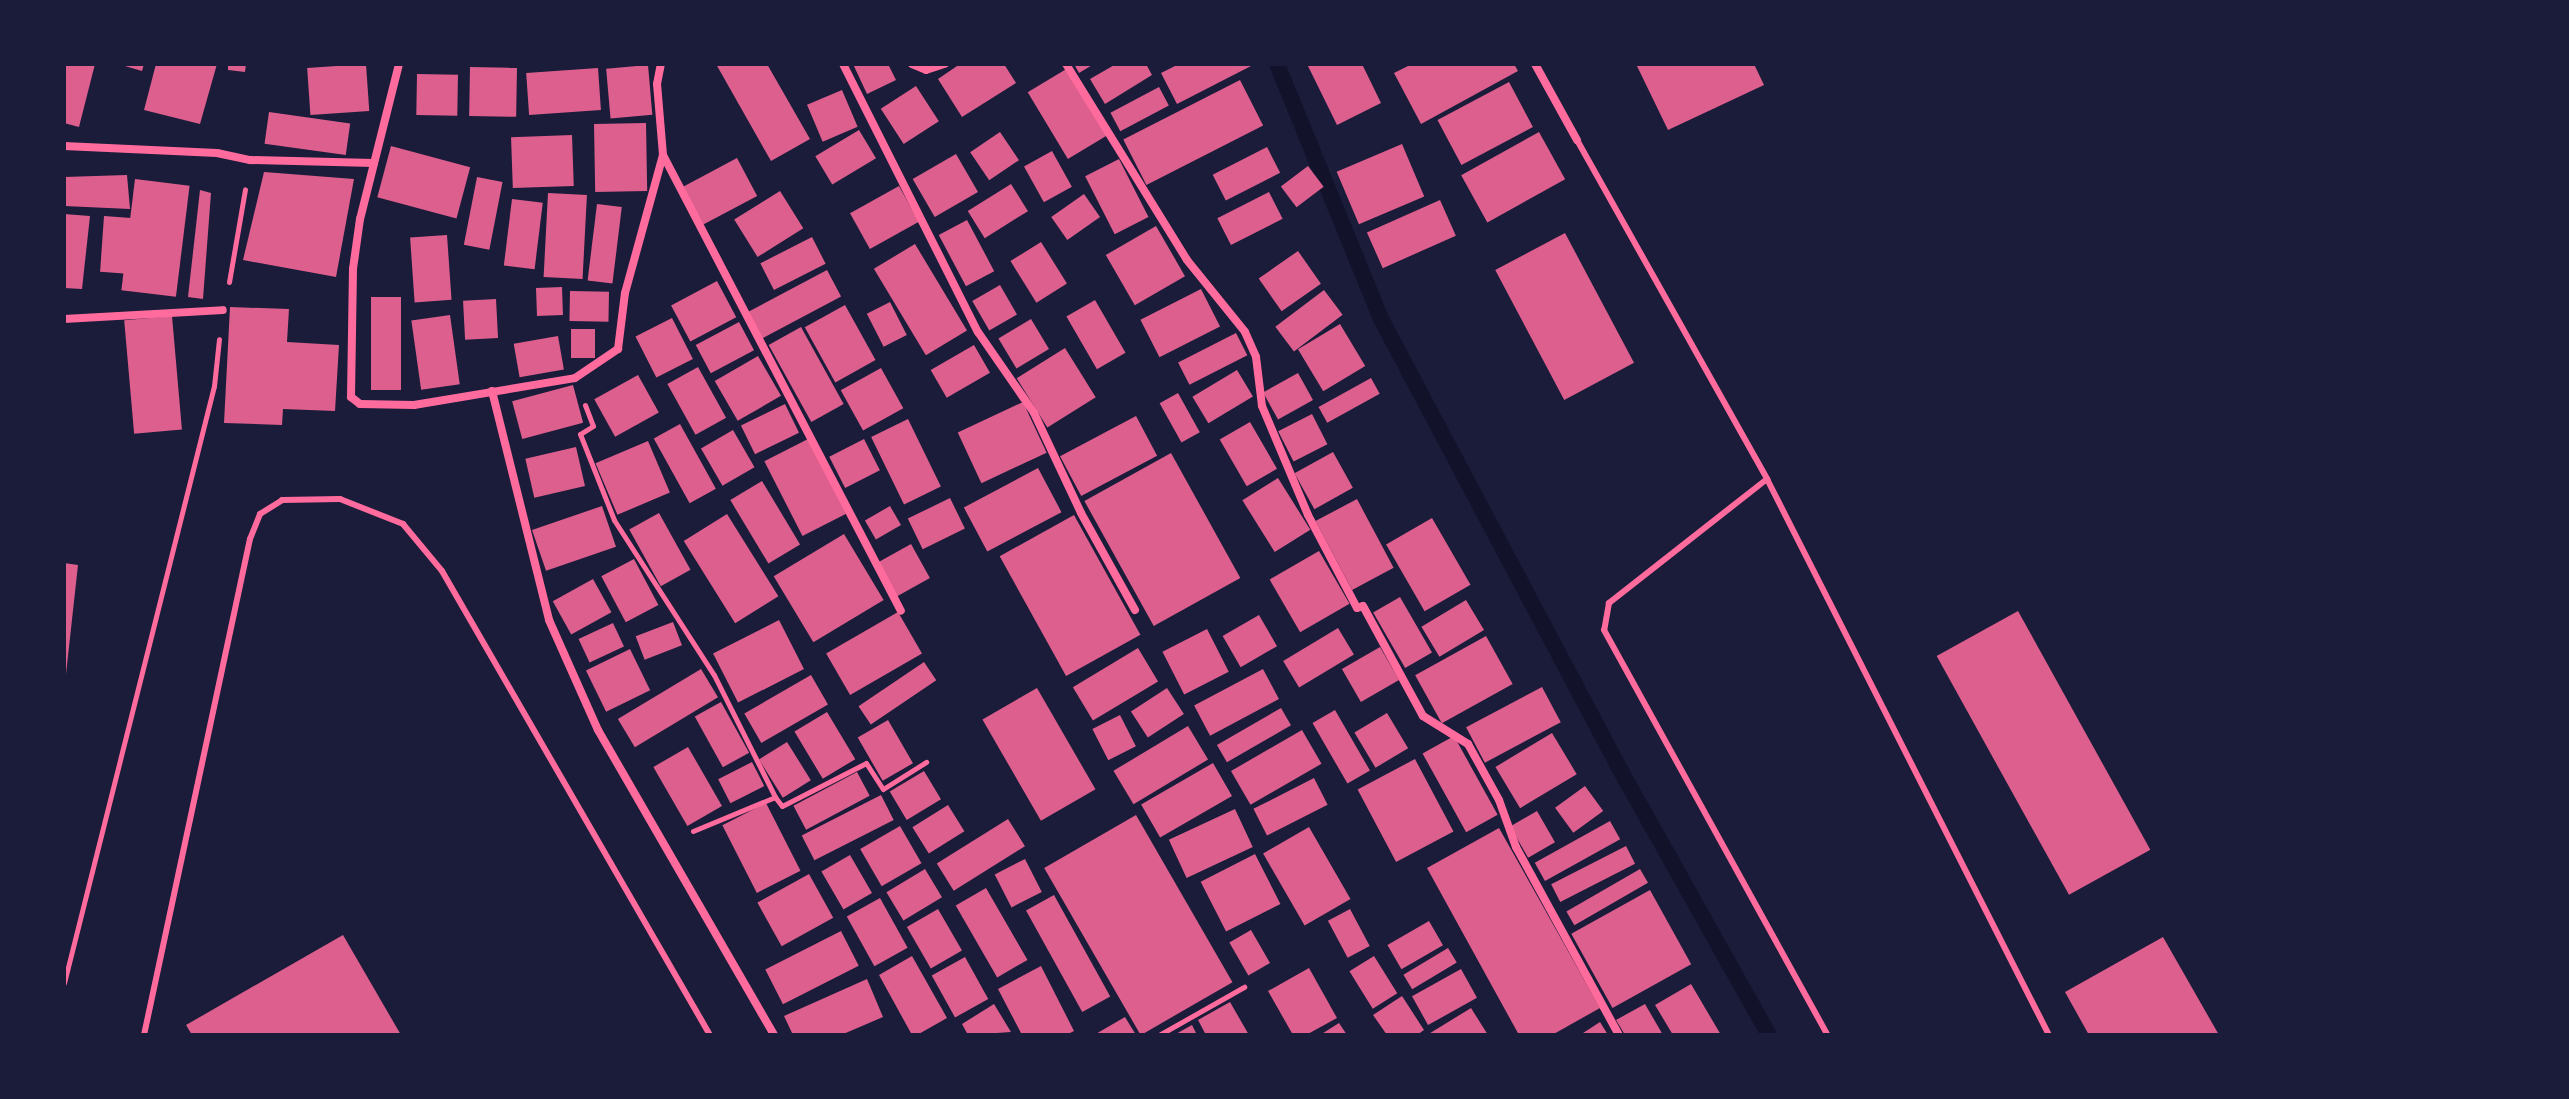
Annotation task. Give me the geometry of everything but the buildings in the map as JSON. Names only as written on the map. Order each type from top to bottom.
[{"type":"street","points":[[399,64],[374,163],[353,269],[351,397],[360,404],[414,405],[575,378],[618,349],[628,280],[663,155],[657,84],[661,64]]},
{"type":"street","points":[[843,64],[978,332],[1034,413],[1081,513],[1135,610]]},
{"type":"street","points":[[912,64],[926,70],[945,64]]},
{"type":"street","points":[[1066,64],[1187,260],[1245,332],[1256,357],[1262,406],[1308,515],[1357,608],[1363,606],[1423,716],[1468,744],[1552,912],[1619,1035]]},
{"type":"street","points":[[1535,64],[1577,140]]},
{"type":"street","points":[[64,146],[217,153],[250,160],[374,163]]},
{"type":"street","points":[[663,155],[901,611]]},
{"type":"street","points":[[64,319],[223,310]]},
{"type":"street","points":[[492,391],[549,620],[598,730],[667,844],[774,1035]]},
{"type":"lane","points":[[1577,140],[1767,479],[2049,1035]]},
{"type":"lane","points":[[1767,479],[1609,603],[1604,630],[1828,1035]]},
{"type":"lane","points":[[144,1035],[255,527],[260,514],[282,500],[340,499],[403,524],[442,571],[710,1035]]},
{"type":"path","points":[[64,983],[214,386],[223,310],[250,160]]},
{"type":"path","points":[[575,378],[593,426],[580,434],[614,520],[714,675],[782,806],[866,763],[883,789],[926,762]]},
{"type":"path","points":[[667,844],[739,808],[775,797]]},
{"type":"path","points":[[1159,1035],[1244,987]]},
{"type":"waterway","points":[[1277,64],[1380,317],[1622,773],[1769,1035]]}]
